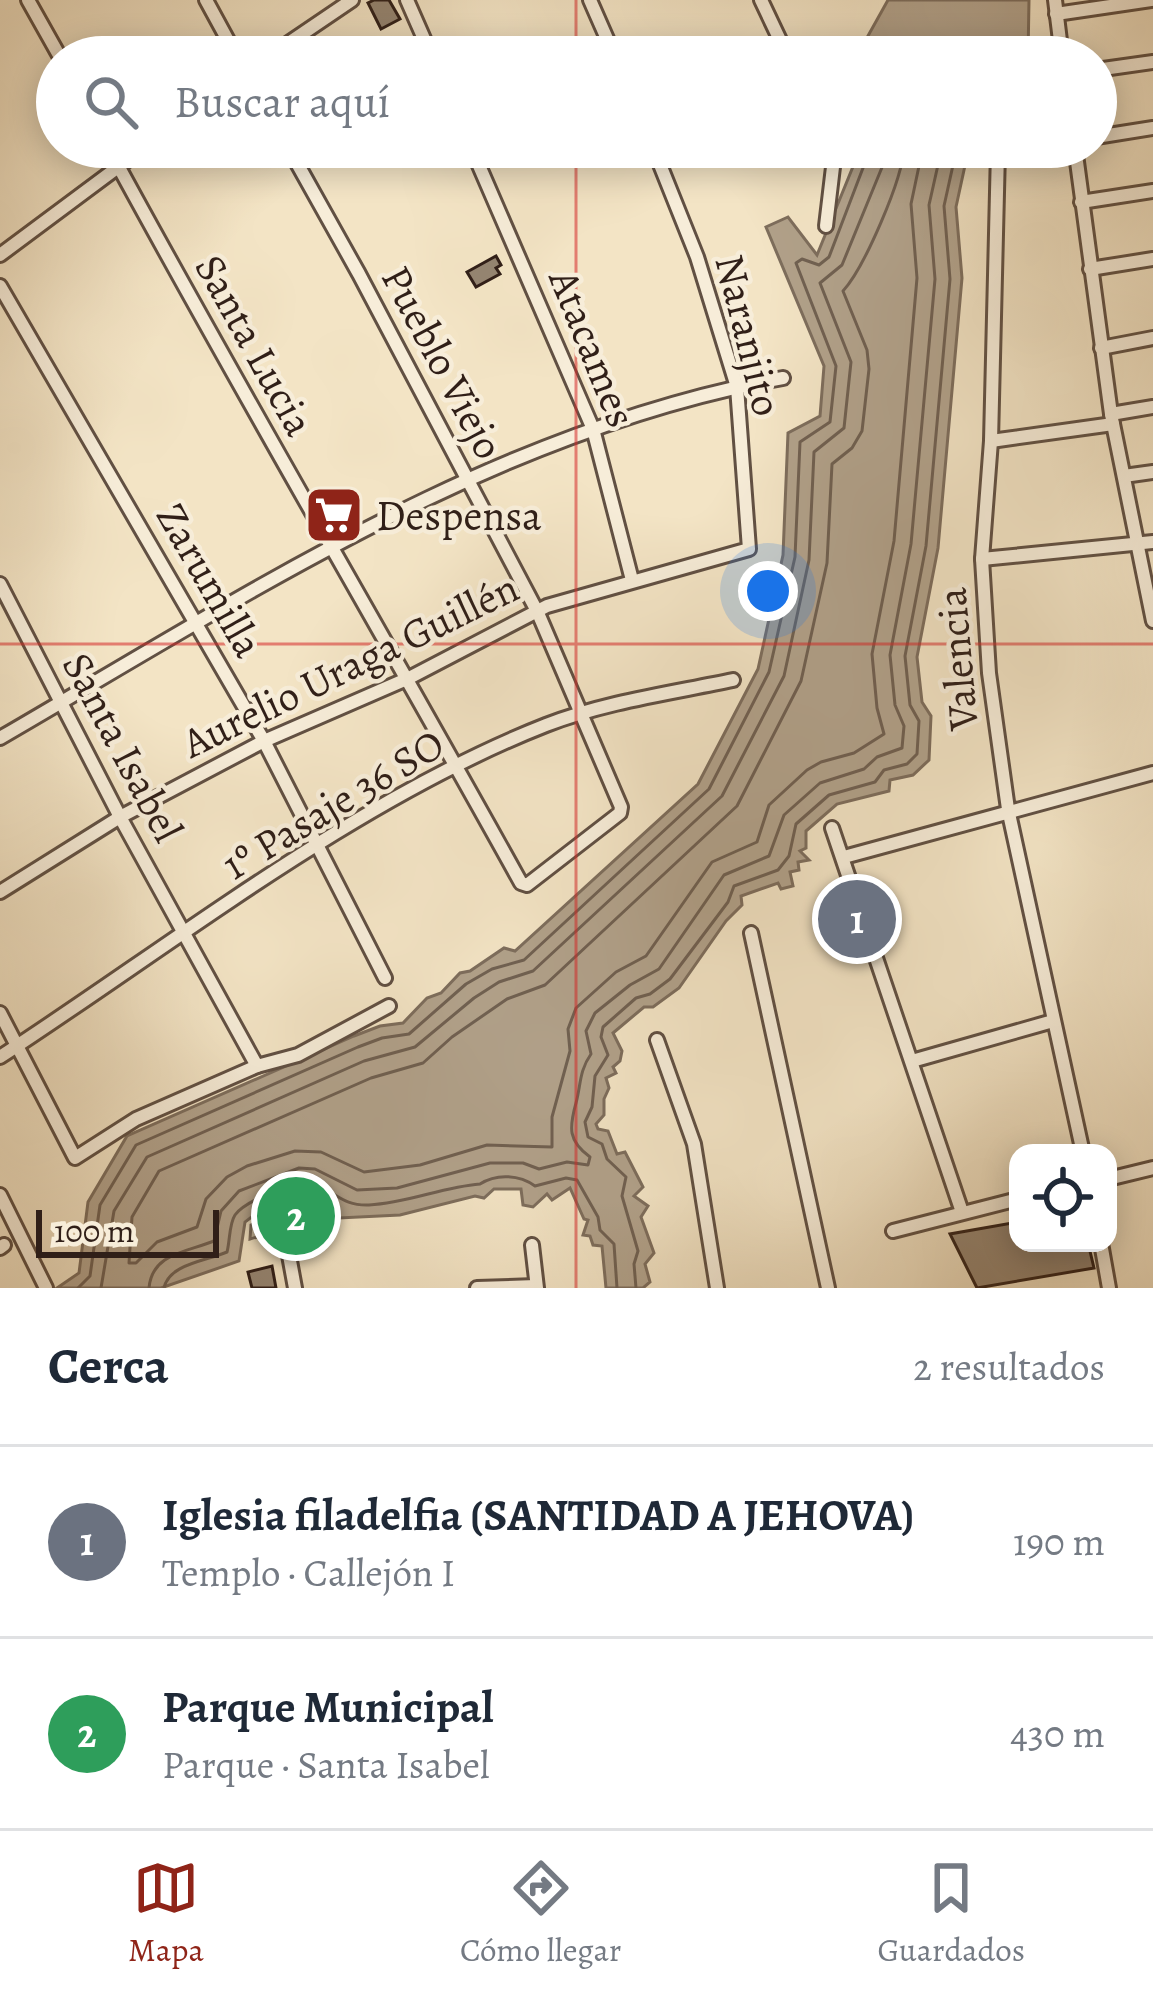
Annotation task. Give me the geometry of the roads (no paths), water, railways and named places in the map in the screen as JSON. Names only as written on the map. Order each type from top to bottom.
[{"type":"street","points":[[47,0],[31,4],[49,36]]},
{"type":"street","points":[[206,0],[226,36]]},
{"type":"street","points":[[299,36],[352,0]]},
{"type":"street","points":[[406,0],[422,36]]},
{"type":"street","points":[[590,0],[606,36]]},
{"type":"street","points":[[761,0],[778,36]]},
{"type":"street","points":[[1056,7],[1151,0]]},
{"type":"street","points":[[1117,67],[1153,62]]},
{"type":"street","points":[[1117,134],[1153,128]]},
{"type":"street","points":[[0,255],[116,168]]},
{"type":"street","name":"Santa Lucia","points":[[120,168],[194,307],[525,885]]},
{"type":"street","name":"Pueblo Viejo","points":[[299,168],[538,613],[621,807],[620,813],[525,885]]},
{"type":"street","name":"Atacames","points":[[480,168],[593,429],[632,580]]},
{"type":"street","name":"Naranjito","points":[[662,168],[698,257],[737,387],[750,547]]},
{"type":"street","points":[[826,226],[833,168]]},
{"type":"street","name":"Valencia","points":[[998,168],[991,441],[982,560],[991,694],[1008,809],[1081,1144]]},
{"type":"street","points":[[1077,168],[1112,419],[1153,617]]},
{"type":"street","points":[[1081,202],[1153,191]]},
{"type":"street","points":[[1090,269],[1153,260]]},
{"type":"street","name":"Zarumilla","points":[[0,286],[265,741],[386,978]]},
{"type":"street","points":[[1101,348],[1153,338]]},
{"type":"street","points":[[0,737],[332,547],[466,477],[593,429],[784,378]]},
{"type":"street","points":[[991,441],[1153,407]]},
{"type":"street","points":[[1124,476],[1153,472]]},
{"type":"street","points":[[982,560],[1153,542]]},
{"type":"street","name":"Aurelio Uraga Guillén","points":[[0,892],[120,817],[265,741],[409,678],[549,605],[750,547]]},
{"type":"street","name":"Santa Isabel","points":[[0,584],[120,817],[257,1066]]},
{"type":"street","name":"1º Pasaje 36 SO","points":[[0,1058],[320,844],[457,767],[581,712],[733,680]]},
{"type":"street","points":[[844,857],[1153,772]]},
{"type":"street","points":[[832,828],[962,1212]]},
{"type":"street","points":[[751,932],[828,1288]]},
{"type":"street","points":[[0,1013],[75,1157],[132,1121],[257,1066],[298,1055],[389,1006]]},
{"type":"street","points":[[912,1061],[1053,1021]]},
{"type":"street","points":[[657,1040],[694,1144],[717,1288]]},
{"type":"street","points":[[1117,1177],[1153,1168]]},
{"type":"street","points":[[0,1195],[46,1288]]},
{"type":"street","points":[[893,1231],[1009,1201]]},
{"type":"street","points":[[286,1239],[295,1288]]},
{"type":"street","points":[[477,1288],[537,1287],[532,1245]]},
{"type":"street","points":[[1103,1252],[1109,1288]]},
{"type":"water","points":[[888,0],[1029,0],[1028,36],[868,36]]},
{"type":"water","points":[[852,168],[964,168],[956,207],[962,278],[938,548],[917,657],[922,702],[931,716],[929,760],[913,775],[890,780],[889,791],[837,804],[806,831],[806,848],[800,851],[809,860],[798,862],[799,870],[790,872],[793,886],[781,889],[778,883],[741,896],[742,905],[679,988],[653,1007],[644,1007],[613,1033],[622,1051],[613,1067],[616,1073],[606,1078],[604,1115],[596,1124],[608,1131],[617,1154],[625,1152],[643,1187],[634,1196],[648,1206],[641,1217],[654,1253],[645,1264],[650,1282],[643,1288],[606,1288],[602,1246],[593,1245],[590,1236],[583,1235],[588,1220],[570,1188],[552,1200],[547,1194],[533,1207],[523,1205],[521,1189],[494,1189],[484,1198],[475,1196],[400,1215],[339,1218],[331,1205],[314,1202],[306,1194],[298,1196],[298,1201],[265,1207],[245,1222],[239,1261],[161,1288],[57,1288],[79,1273],[88,1202],[127,1136],[354,1036],[403,1023],[460,973],[504,948],[515,951],[698,784],[758,669],[783,555],[788,433],[820,416],[824,366],[766,227],[788,217],[817,255]]},
{"type":"place","name":"Despensa","points":[[334,515]]},
{"type":"place","name":"Iglesia filadelfia (SANTIDAD A JEHOVA)","points":[[857,919]]},
{"type":"place","name":"Parque Municipal","points":[[296,1216]]}]
